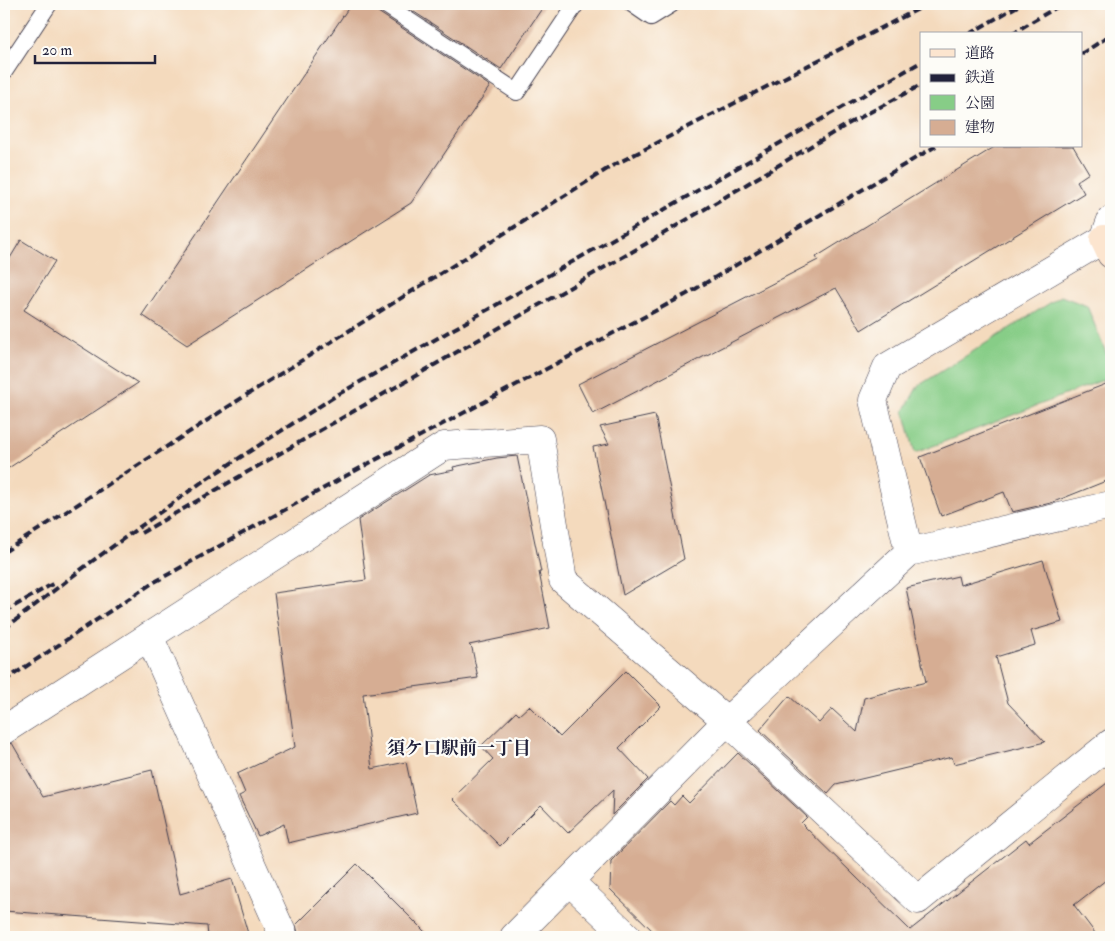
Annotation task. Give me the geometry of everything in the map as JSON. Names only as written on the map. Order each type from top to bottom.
[{"type":"street","points":[[909,552],[873,400],[887,367],[1109,238]]},
{"type":"street","points":[[4,730],[444,446],[540,439],[563,580],[727,721],[918,900],[1111,743]]},
{"type":"street","points":[[514,937],[727,721],[909,552],[1111,505]]},
{"type":"street","points":[[149,636],[284,937]]},
{"type":"street","points":[[569,881],[628,937]]},
{"type":"lane","points":[[4,72],[49,4]]},
{"type":"lane","points":[[384,4],[517,92],[576,4]]},
{"type":"lane","points":[[632,4],[651,17],[672,4]]},
{"type":"green space","points":[[1061,296],[1087,306],[1111,365],[1111,377],[915,453],[904,411],[918,386]]},
{"type":"building","points":[[351,4],[374,4],[378,12],[490,86],[411,203],[187,345],[142,315]]},
{"type":"building","points":[[402,4],[545,4],[501,69]]},
{"type":"building","points":[[993,148],[1074,148],[1089,173],[1077,181],[1084,193],[861,330],[836,288],[593,414],[578,384],[818,260],[816,257]]},
{"type":"building","points":[[21,240],[55,261],[24,310],[138,383],[4,471],[4,268]]},
{"type":"building","points":[[1111,382],[1111,479],[1051,503],[1012,512],[1004,492],[941,516],[920,457]]},
{"type":"building","points":[[655,415],[684,559],[623,595],[593,447],[609,444],[600,427]]},
{"type":"building","points":[[517,456],[541,572],[539,572],[550,628],[469,645],[472,648],[478,678],[363,694],[372,769],[406,762],[417,813],[288,843],[284,824],[258,836],[239,796],[245,793],[237,774],[295,747],[274,593],[366,580],[358,520],[429,475],[454,470],[453,467]]},
{"type":"building","points":[[1043,560],[1062,622],[1031,631],[1035,645],[996,657],[1008,703],[1045,742],[954,764],[952,757],[836,785],[828,794],[760,730],[789,696],[819,723],[832,709],[857,732],[864,698],[926,682],[906,588],[958,576],[960,585]]},
{"type":"building","points":[[626,671],[661,706],[619,748],[648,779],[612,815],[613,790],[568,833],[541,805],[500,846],[452,799],[493,759],[481,746],[516,712],[519,715],[529,706],[560,737]]},
{"type":"building","points":[[12,743],[43,797],[152,770],[180,894],[232,879],[249,937],[208,937],[207,926],[4,911],[4,745]]},
{"type":"building","points":[[738,753],[807,817],[801,823],[910,930],[1026,839],[1029,843],[1111,780],[1111,876],[1074,905],[1098,937],[659,937],[610,889],[611,861],[670,801],[674,805],[682,796],[689,803]]},
{"type":"building","points":[[357,864],[430,937],[299,937],[296,925]]},
{"type":"railway","points":[[4,552],[248,394],[612,166],[928,4]]},
{"type":"railway","points":[[972,32],[1021,4]]},
{"type":"railway","points":[[1014,32],[1062,4]]},
{"type":"railway","points":[[1082,53],[1111,35]]},
{"type":"railway","points":[[4,629],[91,562],[202,482],[337,395],[920,63]]},
{"type":"railway","points":[[141,533],[656,238],[848,124],[920,86]]},
{"type":"railway","points":[[4,681],[151,584],[362,467],[687,294],[933,148]]},
{"type":"railway","points":[[4,612],[54,583]]},
{"type":"district","name":"須ケ口駅前一丁目","points":[[459,748]]}]
